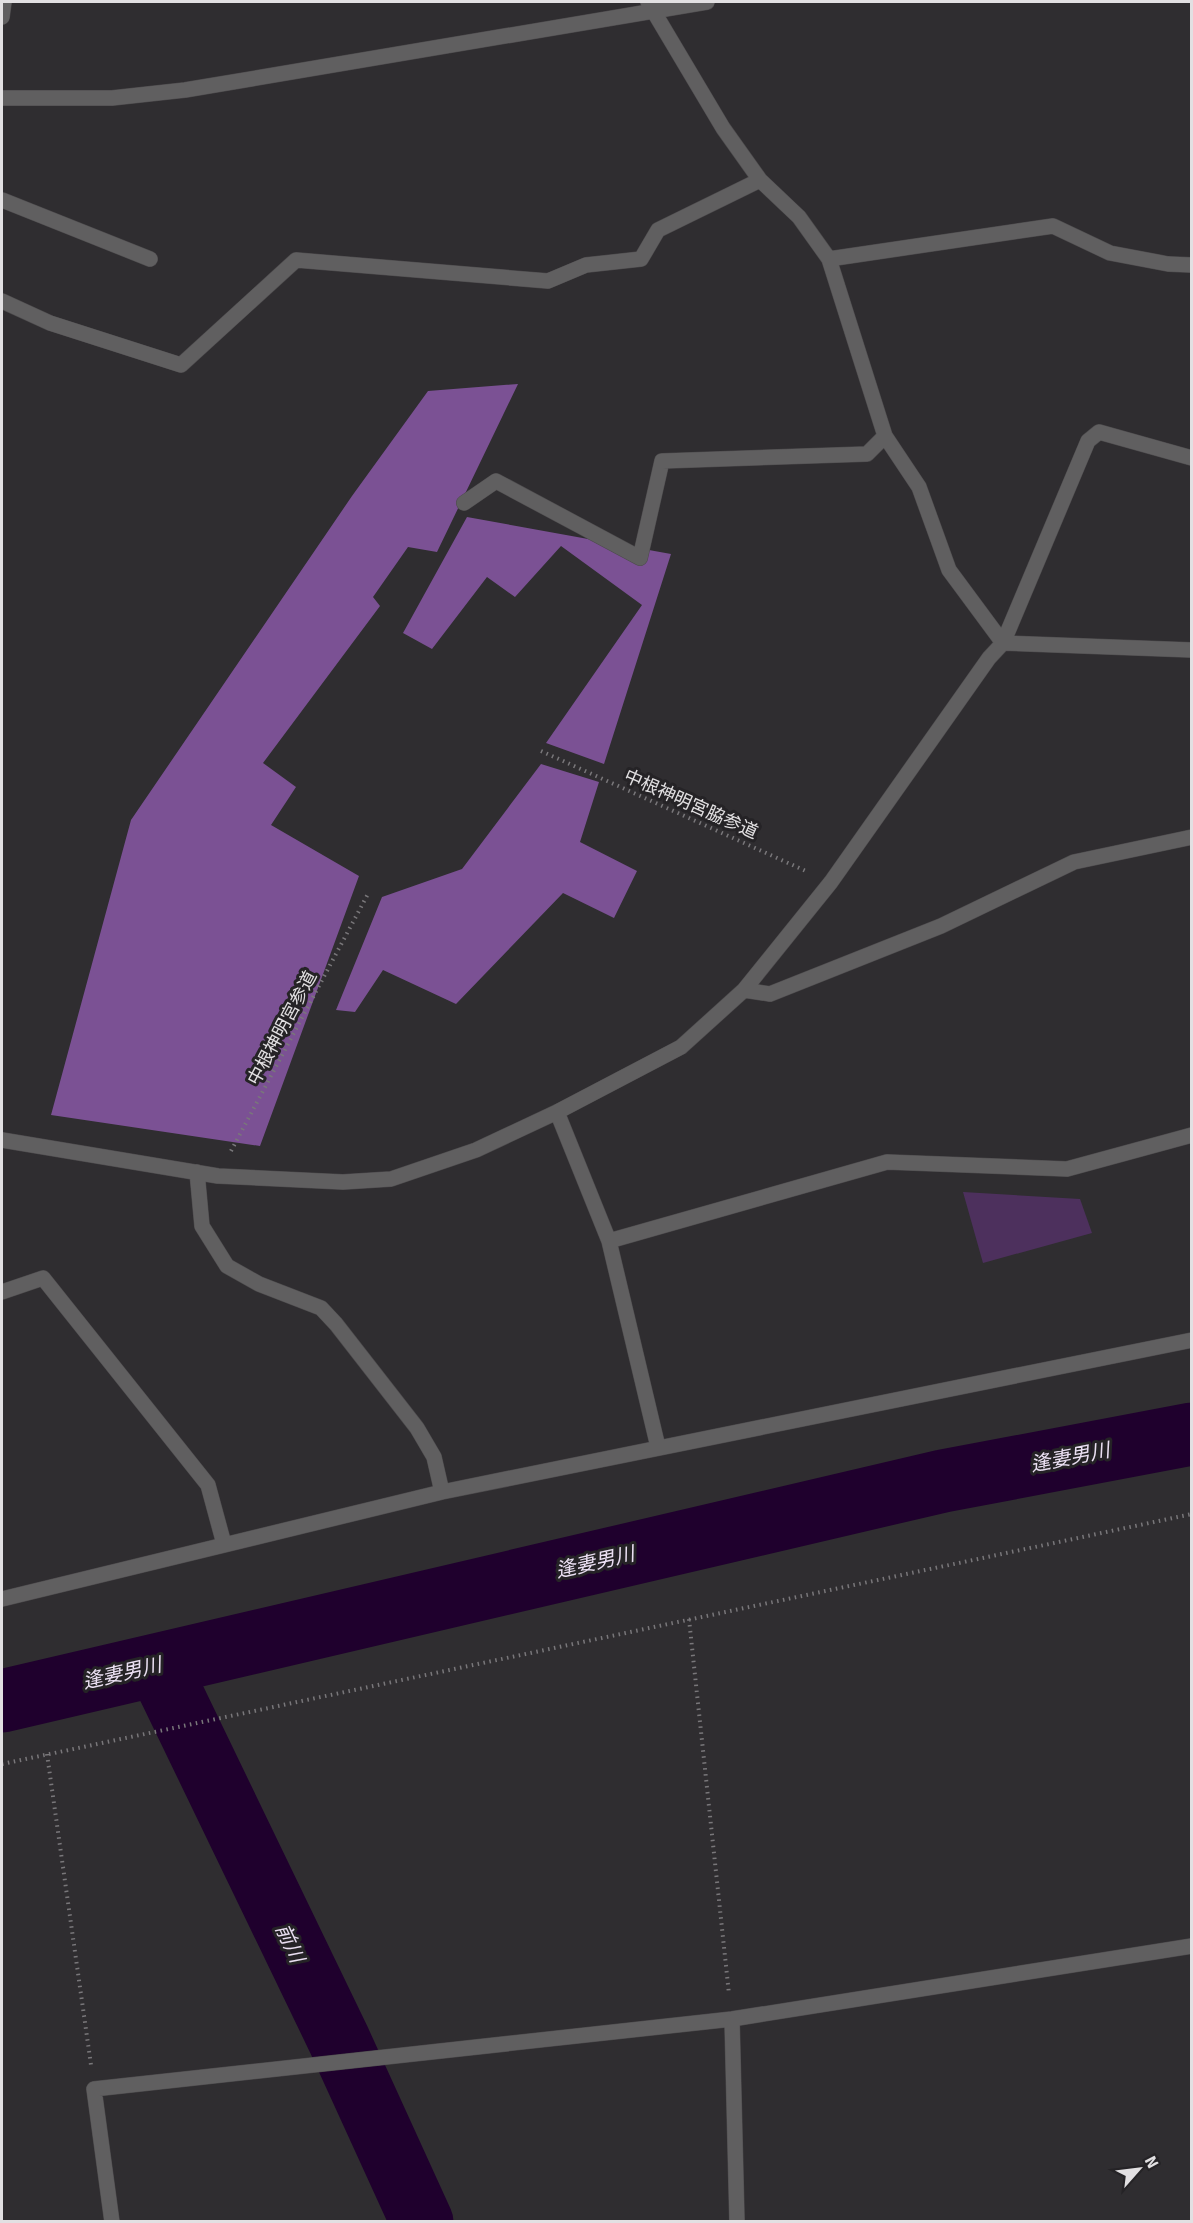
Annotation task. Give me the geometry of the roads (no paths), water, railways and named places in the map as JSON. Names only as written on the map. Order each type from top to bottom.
[{"type":"street","points":[[2,17],[4,2]]},
{"type":"street","points":[[2,98],[112,98],[185,90],[650,6],[707,2]]},
{"type":"street","points":[[650,6],[723,128],[760,180],[799,217],[829,259],[885,436],[919,487],[949,570],[1002,643]]},
{"type":"street","points":[[2,301],[50,323],[181,365],[296,260],[548,281],[586,265],[642,259],[658,230],[760,180]]},
{"type":"street","points":[[2,200],[150,259]]},
{"type":"street","points":[[829,259],[1053,226],[1110,253],[1168,264],[1191,265]]},
{"type":"street","points":[[2,1140],[218,1176],[343,1182],[391,1179],[476,1150],[557,1112],[681,1047],[744,990],[831,882],[989,658],[1002,643],[1088,441],[1099,432],[1191,458]]},
{"type":"street","points":[[464,503],[496,481],[640,558],[662,461],[867,454],[885,436]]},
{"type":"street","points":[[1002,643],[1191,650]]},
{"type":"street","points":[[744,990],[770,994],[940,926],[1074,862],[1191,837]]},
{"type":"street","points":[[557,1112],[609,1241],[658,1447]]},
{"type":"street","points":[[609,1241],[887,1162],[1067,1168],[1191,1135]]},
{"type":"street","points":[[197,1172],[202,1226],[227,1266],[259,1284],[321,1308],[417,1428],[434,1457],[442,1492]]},
{"type":"street","points":[[2,1292],[43,1278],[208,1485],[224,1544]]},
{"type":"street","points":[[2,1599],[442,1492],[1191,1340]]},
{"type":"street","points":[[112,2222],[94,2089],[732,2019],[1191,1946]]},
{"type":"street","points":[[732,2019],[738,2222]]},
{"type":"waterway","name":"逢妻男川","points":[[2,1701],[943,1481],[1192,1434]]},
{"type":"waterway","name":"前川","points":[[158,1665],[339,2040],[422,2222]]}]
